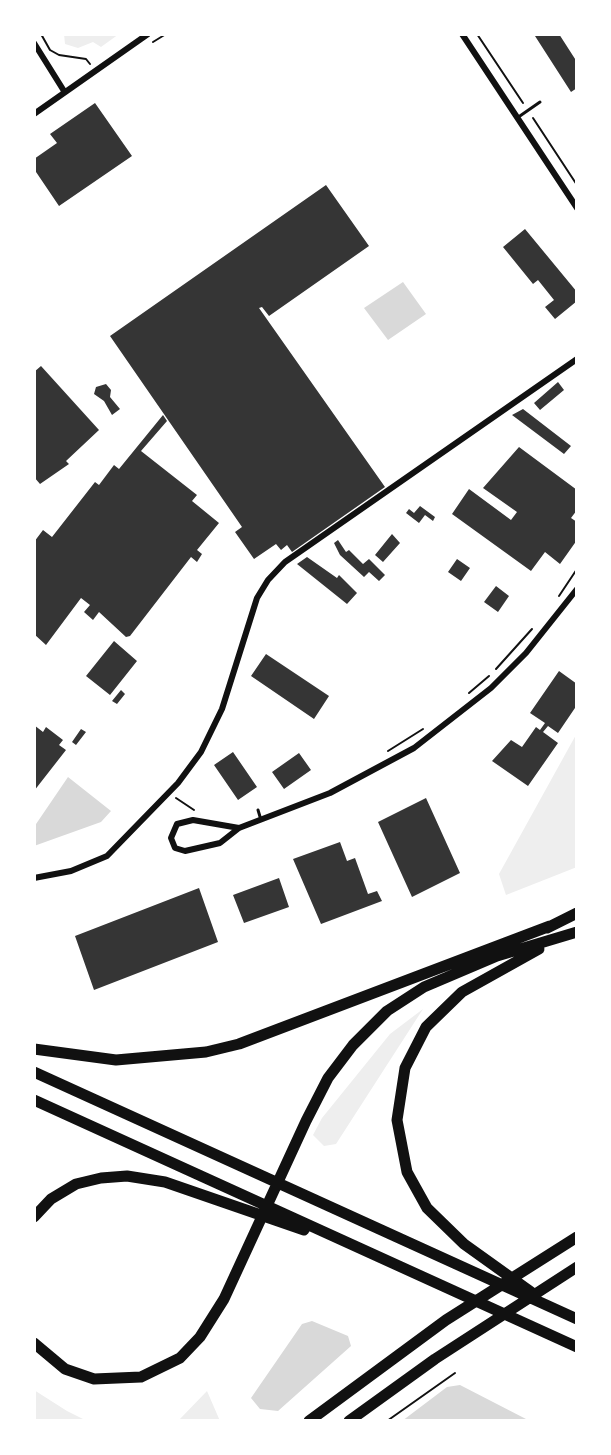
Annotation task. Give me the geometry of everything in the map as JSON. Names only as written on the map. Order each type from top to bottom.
[{"type":"highway","points":[[34,1343],[65,1369],[94,1379],[141,1377],[180,1358],[200,1337],[224,1299],[306,1121],[341,1059],[366,1030],[403,1000],[497,956],[577,913]]},
{"type":"highway","points":[[34,1049],[116,1060],[206,1052],[239,1044],[550,926]]},
{"type":"highway","points":[[497,956],[571,934]]},
{"type":"highway","points":[[554,1309],[490,1263],[438,1220],[412,1183],[398,1133],[401,1080],[420,1036],[447,1005],[479,981],[571,934]]},
{"type":"highway","points":[[34,1072],[577,1319]]},
{"type":"highway","points":[[34,1100],[245,1203],[374,1255],[577,1347]]},
{"type":"highway","points":[[34,1217],[63,1190],[88,1180],[113,1176],[165,1182],[245,1203]]},
{"type":"highway","points":[[309,1421],[446,1320],[577,1237]]},
{"type":"highway","points":[[349,1421],[435,1359],[577,1267]]},
{"type":"street","points":[[34,114],[148,34]]},
{"type":"street","points":[[462,34],[577,208]]},
{"type":"street","points":[[34,43],[64,91]]},
{"type":"street","points":[[34,878],[71,871],[107,856],[168,793],[201,752],[222,709],[240,641],[268,580],[285,562],[577,359]]},
{"type":"street","points":[[239,828],[193,820],[177,824],[171,838],[175,848],[185,851],[220,843],[239,828],[330,793],[414,748],[453,720],[526,653],[577,589]]},
{"type":"lane","points":[[517,118],[540,102]]},
{"type":"lane","points":[[258,810],[261,820]]},
{"type":"path","points":[[41,34],[50,50],[70,59],[86,59],[95,70]]},
{"type":"path","points":[[556,600],[577,569]]},
{"type":"path","points":[[469,693],[541,620]]},
{"type":"path","points":[[381,755],[426,727]]},
{"type":"path","points":[[168,793],[201,814]]},
{"type":"path","points":[[387,1421],[455,1373]]},
{"type":"shaded area","points":[[64,34],[119,34],[101,47],[93,42],[78,48],[65,44]]},
{"type":"shaded area","points":[[403,282],[426,314],[388,340],[364,308]]},
{"type":"shaded area","points":[[577,733],[577,867],[506,895],[499,874]]},
{"type":"shaded area","points":[[68,777],[111,811],[101,822],[34,846],[34,827]]},
{"type":"shaded area","points":[[423,1009],[336,1144],[324,1146],[313,1135],[322,1118],[390,1034]]},
{"type":"shaded area","points":[[312,1321],[348,1336],[351,1346],[278,1411],[260,1409],[251,1398],[302,1324]]},
{"type":"shaded area","points":[[460,1385],[526,1419],[402,1421],[447,1387]]},
{"type":"shaded area","points":[[34,1390],[67,1411],[87,1421],[34,1421]]},
{"type":"shaded area","points":[[207,1391],[220,1421],[178,1421]]},
{"type":"building","points":[[559,34],[577,62],[577,88],[571,92],[535,36]]},
{"type":"building","points":[[95,103],[132,156],[59,206],[34,169],[34,159],[57,143],[50,134]]},
{"type":"building","points":[[326,185],[369,246],[269,316],[262,307],[259,308],[385,487],[292,552],[287,545],[281,550],[276,544],[254,559],[235,532],[242,527],[110,336]]},
{"type":"building","points":[[525,229],[577,292],[577,301],[555,319],[545,307],[554,300],[538,280],[533,284],[503,247]]},
{"type":"building","points":[[41,366],[99,430],[66,461],[69,464],[40,484],[34,477],[34,372]]},
{"type":"building","points":[[558,382],[564,390],[540,410],[534,403]]},
{"type":"building","points":[[106,384],[111,390],[110,397],[120,409],[112,415],[104,401],[94,394],[96,387]]},
{"type":"building","points":[[523,409],[571,446],[564,454],[512,415]]},
{"type":"building","points":[[163,415],[167,421],[141,451],[197,495],[192,501],[219,523],[197,550],[202,554],[197,562],[191,557],[130,636],[126,637],[99,612],[93,620],[84,612],[90,605],[81,598],[46,645],[34,634],[34,542],[43,530],[52,537],[95,482],[99,485],[114,465],[119,469]]},
{"type":"building","points":[[519,447],[577,490],[577,510],[571,518],[577,522],[577,540],[560,564],[545,552],[531,571],[452,514],[469,489],[511,520],[517,512],[483,488]]},
{"type":"building","points":[[420,506],[435,517],[433,521],[425,515],[419,523],[406,513],[409,509],[414,513]]},
{"type":"building","points":[[392,534],[400,543],[383,562],[375,555]]},
{"type":"building","points":[[338,540],[346,552],[349,550],[363,564],[369,559],[385,575],[379,581],[369,572],[364,577],[340,555],[334,543]]},
{"type":"building","points":[[307,557],[337,578],[339,575],[357,593],[347,604],[297,564]]},
{"type":"building","points":[[457,559],[470,568],[461,581],[448,572]]},
{"type":"building","points":[[496,586],[509,596],[498,612],[484,602]]},
{"type":"building","points":[[114,641],[137,661],[110,695],[86,676]]},
{"type":"building","points":[[266,654],[329,696],[314,719],[251,676]]},
{"type":"building","points":[[559,671],[577,684],[577,705],[558,733],[548,726],[543,732],[558,743],[528,786],[492,761],[511,740],[522,747],[536,727],[540,730],[545,723],[530,713]]},
{"type":"building","points":[[121,690],[125,694],[117,704],[112,701]]},
{"type":"building","points":[[34,725],[43,732],[46,727],[63,740],[59,745],[66,750],[34,791]]},
{"type":"building","points":[[81,729],[86,732],[76,745],[72,742]]},
{"type":"building","points":[[233,752],[257,787],[238,800],[214,765]]},
{"type":"building","points":[[299,753],[311,770],[284,789],[272,772]]},
{"type":"building","points":[[426,798],[460,873],[412,897],[378,822]]},
{"type":"building","points":[[340,842],[347,861],[355,858],[368,894],[377,891],[382,901],[321,924],[293,859]]},
{"type":"building","points":[[279,878],[289,907],[244,923],[233,895]]},
{"type":"building","points":[[199,888],[218,942],[94,990],[75,936]]}]
